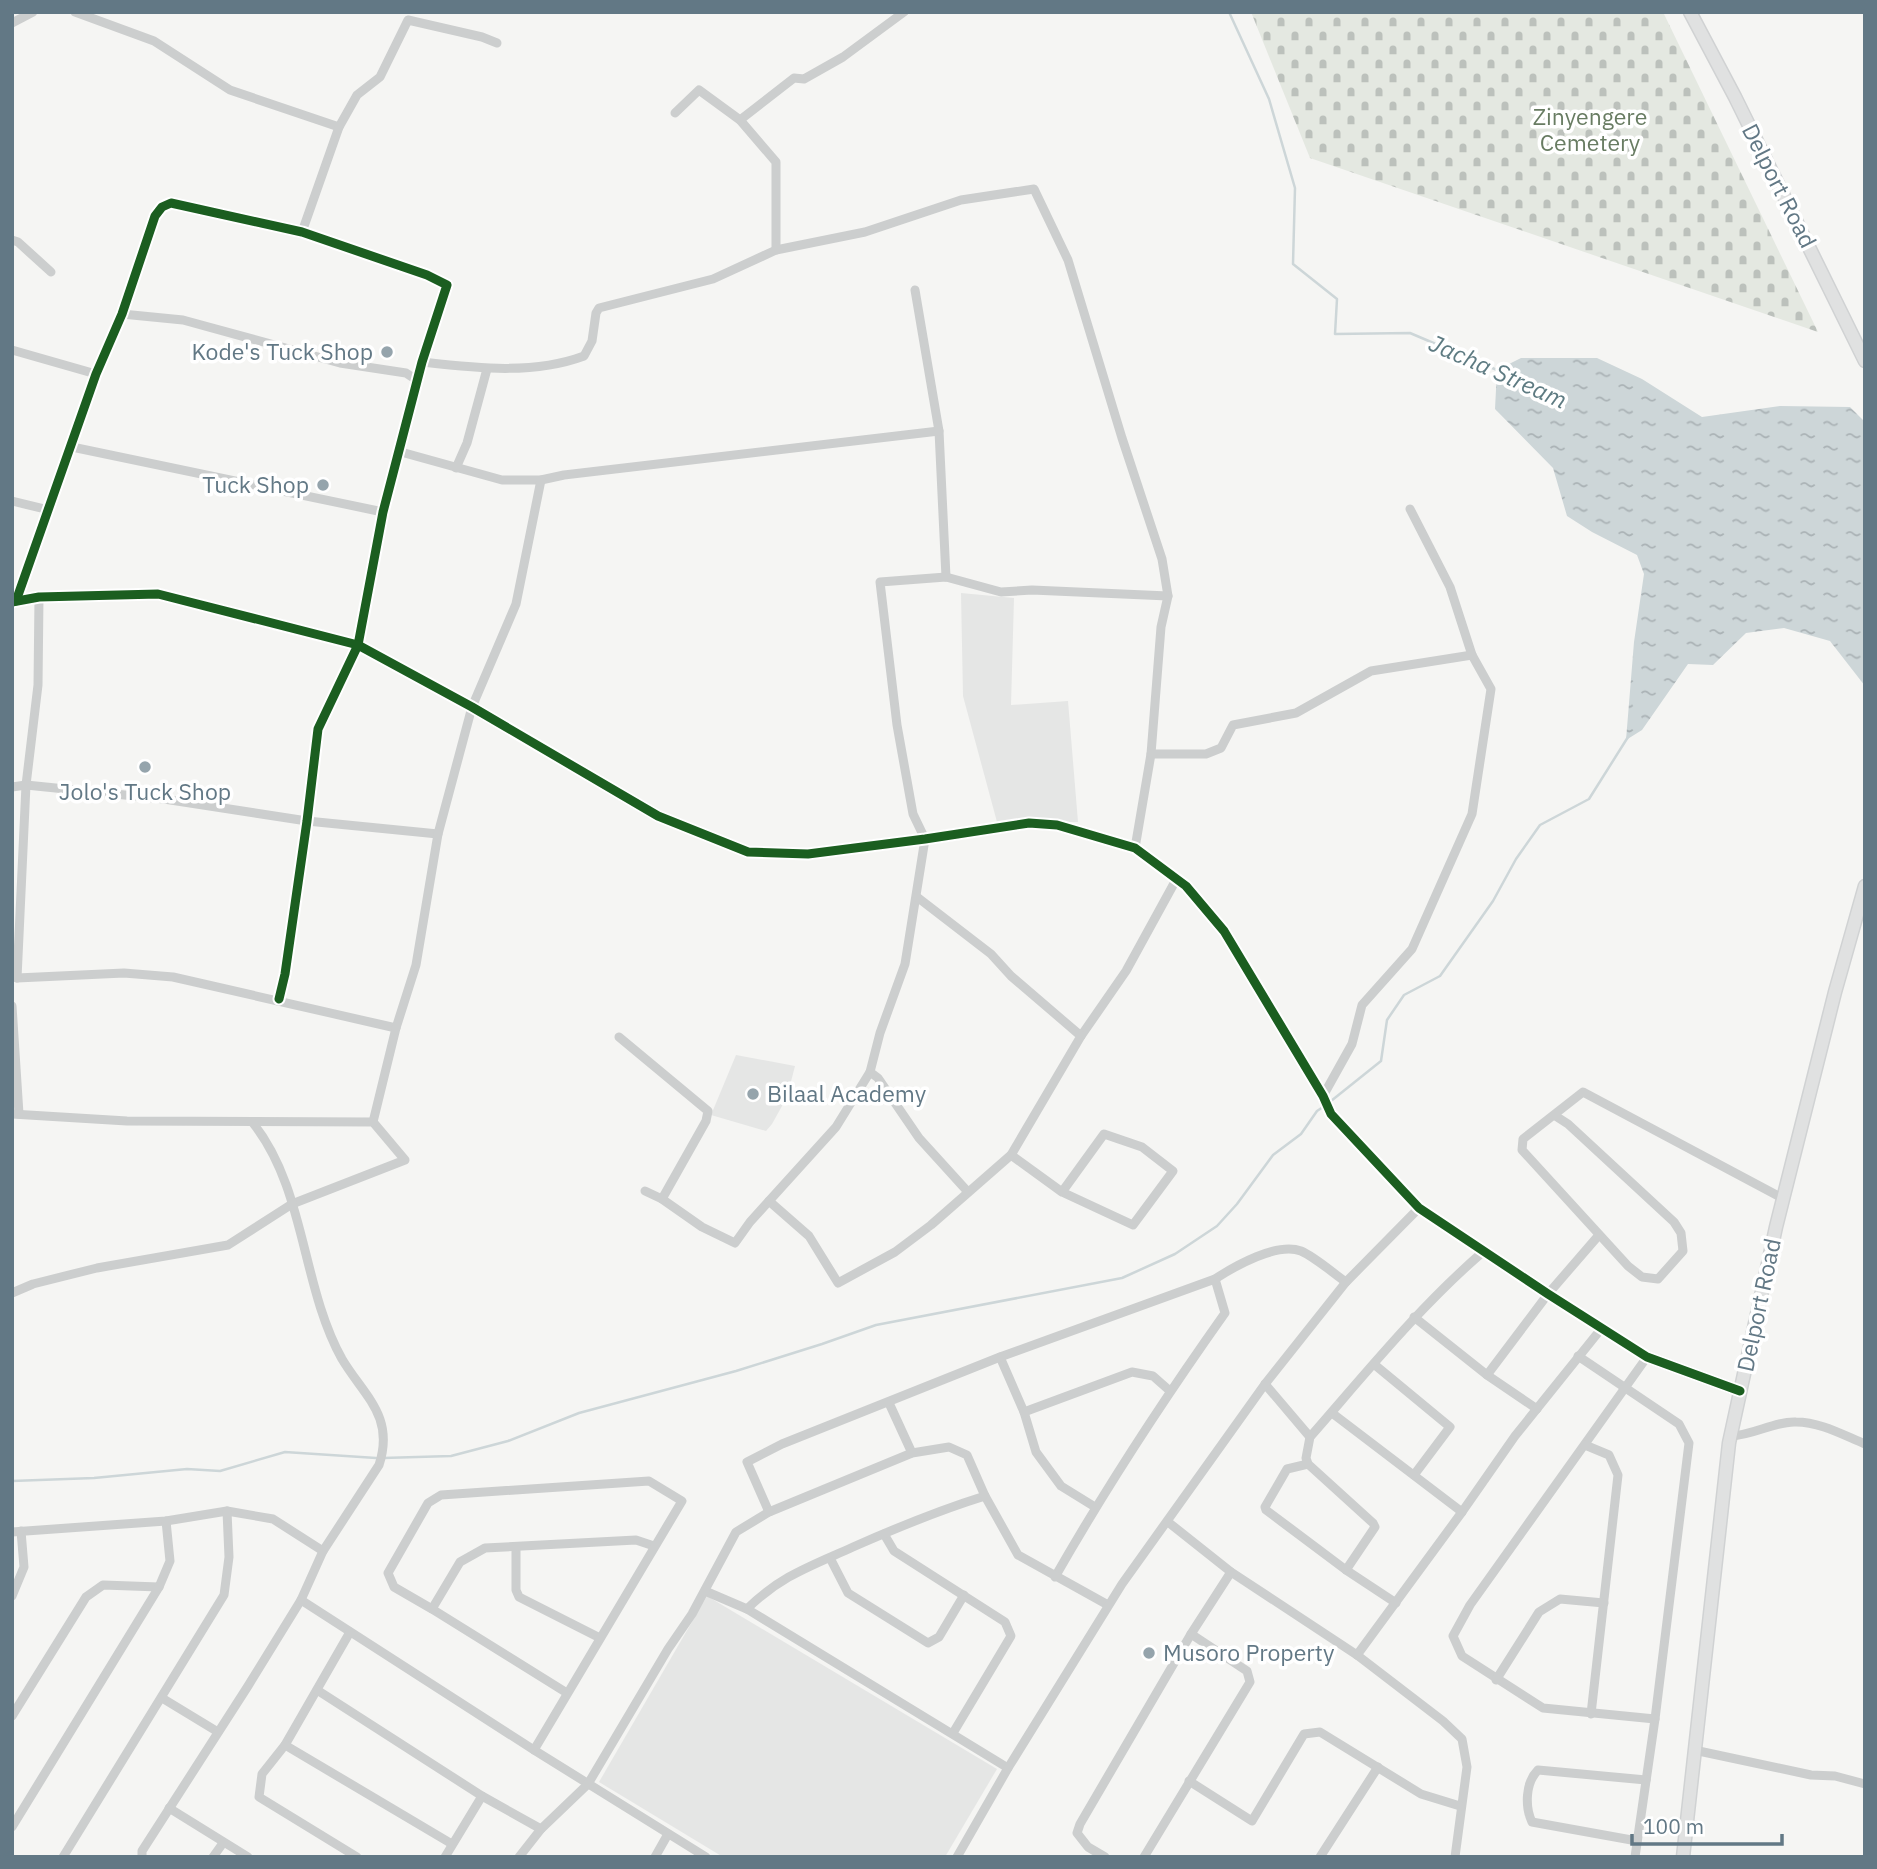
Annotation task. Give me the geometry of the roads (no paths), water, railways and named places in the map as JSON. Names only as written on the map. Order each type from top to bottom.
[{"type":"main road","name":"Delport Road","points":[[1690,12],[1735,97],[1865,361]]},
{"type":"main road","name":"Delport Road","points":[[1683,1857],[1731,1436],[1784,1199],[1835,992],[1865,886]]},
{"type":"street","points":[[12,23],[33,12]]},
{"type":"street","points":[[75,12],[154,41],[230,90],[339,127]]},
{"type":"street","points":[[740,120],[793,78],[804,79],[843,57],[904,12]]},
{"type":"street","points":[[302,232],[339,127],[357,95],[380,78],[408,20],[497,43]]},
{"type":"street","points":[[675,113],[699,90],[740,120],[776,162],[776,250]]},
{"type":"street","points":[[422,362],[488,369],[564,364],[584,356],[592,341],[599,308],[713,279],[776,250],[864,232],[961,200],[1034,189],[1068,260],[1122,438],[1163,559],[1168,596],[1161,627],[1151,754],[1135,848]]},
{"type":"street","points":[[14,602],[72,447],[96,374],[122,314],[155,216],[162,207],[171,203],[302,232],[427,275],[447,285],[422,362],[401,452],[383,512],[358,645],[318,729],[285,974],[279,999]]},
{"type":"street","points":[[12,240],[18,242],[51,272]]},
{"type":"street","points":[[915,290],[939,430],[946,577]]},
{"type":"street","points":[[122,314],[183,320],[340,363],[406,373],[418,381]]},
{"type":"street","points":[[12,350],[96,374]]},
{"type":"street","points":[[456,468],[467,443],[488,369]]},
{"type":"street","points":[[401,452],[502,480],[541,480],[939,430]]},
{"type":"street","points":[[72,447],[383,512]]},
{"type":"street","points":[[373,1122],[396,1028],[416,965],[438,834],[472,707],[516,604],[541,480]]},
{"type":"street","points":[[12,501],[49,510]]},
{"type":"street","points":[[1324,1096],[1352,1044],[1362,1005],[1412,949],[1472,814],[1492,689],[1472,654],[1450,587],[1410,509]]},
{"type":"street","points":[[645,1191],[662,1199],[702,1227],[735,1243],[836,1127],[870,1072],[880,1032],[905,964],[925,839],[913,814],[897,725],[880,582],[946,577],[1001,592],[1032,590],[1168,596]]},
{"type":"street","points":[[14,602],[39,597],[159,594],[358,645],[472,707],[658,817],[748,852],[808,854],[1029,823],[1057,825],[1135,848],[1186,886],[1224,931],[1324,1096],[1331,1114],[1419,1208],[1647,1357],[1740,1391]]},
{"type":"street","points":[[39,597],[38,685],[26,785],[15,977],[124,973],[173,976],[396,1028]]},
{"type":"street","points":[[1151,754],[1206,754],[1221,748],[1233,725],[1296,713],[1371,671],[1472,654]]},
{"type":"street","points":[[12,787],[26,785],[164,799],[307,821],[438,834]]},
{"type":"street","points":[[769,1201],[808,1236],[838,1283],[895,1252],[931,1225],[1011,1154],[1080,1036],[1126,971],[1177,878]]},
{"type":"street","points":[[917,897],[991,954],[1011,976],[1080,1036]]},
{"type":"street","points":[[12,1006],[15,1114],[127,1122],[373,1122]]},
{"type":"street","points":[[619,1037],[708,1111],[706,1121],[662,1199]]},
{"type":"street","points":[[870,1072],[878,1078],[919,1138],[968,1192]]},
{"type":"street","points":[[1554,1115],[1674,1222],[1681,1233],[1682,1251],[1658,1279],[1642,1277],[1599,1235],[1583,1214],[1522,1150],[1523,1139],[1583,1092],[1784,1199]]},
{"type":"street","points":[[12,1293],[33,1284],[97,1268],[228,1245],[292,1204],[405,1160],[373,1122]]},
{"type":"street","points":[[142,1857],[142,1851],[301,1600],[323,1551],[379,1465],[384,1451],[385,1437],[373,1400],[342,1358],[324,1316],[292,1204],[268,1142],[253,1123]]},
{"type":"street","points":[[1011,1154],[1062,1192],[1133,1225],[1172,1171],[1142,1147],[1104,1134],[1062,1192]]},
{"type":"street","points":[[957,1857],[1108,1605],[1265,1384],[1346,1282],[1419,1208]]},
{"type":"street","points":[[1487,1375],[1548,1294],[1599,1235]]},
{"type":"street","points":[[769,1512],[747,1462],[782,1444],[1000,1357],[1215,1279],[1243,1261],[1287,1249],[1301,1251],[1346,1282]]},
{"type":"street","points":[[1346,1570],[1375,1527],[1308,1464],[1306,1458],[1310,1437],[1375,1366],[1414,1317],[1484,1251]]},
{"type":"street","points":[[1055,1577],[1095,1507],[1170,1391],[1225,1313],[1215,1279]]},
{"type":"street","points":[[1414,1317],[1487,1375],[1537,1409]]},
{"type":"street","points":[[1357,1655],[1515,1436],[1601,1329]]},
{"type":"street","points":[[1578,1356],[1679,1424],[1689,1443],[1635,1857]]},
{"type":"street","points":[[1000,1357],[1024,1412],[1037,1452],[1061,1486],[1095,1507]]},
{"type":"street","points":[[1647,1357],[1470,1605],[1453,1636],[1462,1656],[1544,1708],[1655,1719]]},
{"type":"street","points":[[1375,1366],[1450,1427],[1414,1475]]},
{"type":"street","points":[[1024,1412],[1132,1372],[1153,1376],[1170,1391]]},
{"type":"street","points":[[1265,1384],[1310,1437]]},
{"type":"street","points":[[889,1403],[912,1453]]},
{"type":"street","points":[[1332,1413],[1462,1512]]},
{"type":"street","points":[[1731,1436],[1756,1433],[1795,1421],[1825,1427],[1865,1444]]},
{"type":"street","points":[[1585,1445],[1609,1455],[1618,1475],[1591,1714]]},
{"type":"street","points":[[519,1857],[541,1829],[588,1784],[705,1591],[736,1532],[769,1512],[912,1453],[949,1447],[967,1455],[985,1496],[1018,1555],[1108,1605]]},
{"type":"street","points":[[1308,1464],[1287,1469],[1265,1507],[1266,1510],[1346,1570],[1396,1603]]},
{"type":"street","points":[[534,1750],[568,1693],[654,1546],[682,1501],[649,1481],[441,1495],[428,1503],[388,1573],[394,1587],[568,1693]]},
{"type":"street","points":[[747,1609],[764,1592],[791,1574],[953,1506],[985,1496]]},
{"type":"street","points":[[12,1596],[24,1567],[17,1531],[166,1521],[227,1511],[273,1519],[323,1551]]},
{"type":"street","points":[[63,1857],[224,1595],[229,1557],[227,1511]]},
{"type":"street","points":[[12,1828],[159,1587],[170,1561],[166,1521]]},
{"type":"street","points":[[1168,1522],[1231,1572],[1357,1655],[1443,1721],[1462,1739],[1467,1767],[1455,1857]]},
{"type":"street","points":[[884,1534],[894,1551],[1005,1622],[1011,1636],[953,1733]]},
{"type":"street","points":[[432,1609],[460,1562],[485,1548],[636,1540],[654,1546]]},
{"type":"street","points":[[516,1547],[516,1590],[519,1597],[600,1638]]},
{"type":"street","points":[[830,1558],[848,1593],[928,1643],[939,1637],[964,1595]]},
{"type":"street","points":[[1105,1857],[1088,1847],[1077,1833],[1080,1824],[1191,1634],[1231,1572]]},
{"type":"street","points":[[12,1716],[86,1597],[103,1585],[159,1587]]},
{"type":"street","points":[[705,1591],[747,1609],[1008,1768]]},
{"type":"street","points":[[1496,1679],[1539,1612],[1560,1599],[1604,1603]]},
{"type":"street","points":[[301,1600],[706,1857]]},
{"type":"street","points":[[350,1632],[285,1745],[262,1774],[259,1797],[357,1857]]},
{"type":"street","points":[[1144,1857],[1250,1682],[1247,1671],[1191,1634]]},
{"type":"street","points":[[317,1690],[482,1796],[541,1829]]},
{"type":"street","points":[[162,1698],[218,1732]]},
{"type":"street","points":[[1189,1781],[1251,1821],[1304,1734],[1320,1732],[1421,1794],[1460,1806]]},
{"type":"street","points":[[285,1745],[452,1844]]},
{"type":"street","points":[[1694,1750],[1865,1784]]},
{"type":"street","points":[[1320,1857],[1378,1767]]},
{"type":"street","points":[[1637,1841],[1532,1822],[1527,1799],[1534,1774],[1538,1770],[1646,1780]]},
{"type":"street","points":[[445,1857],[482,1796]]},
{"type":"street","points":[[169,1808],[248,1857]]},
{"type":"street","points":[[655,1857],[668,1834]]},
{"type":"street","points":[[213,1857],[223,1843]]},
{"type":"water","points":[[1521,358],[1597,358],[1642,379],[1702,417],[1780,406],[1850,407],[1865,422],[1865,686],[1830,641],[1784,628],[1746,633],[1713,665],[1688,664],[1642,730],[1626,740],[1634,642],[1644,574],[1637,555],[1567,516],[1553,468],[1495,409],[1497,370]]},
{"type":"waterway","name":"Jacha Stream","points":[[1229,12],[1269,99],[1295,188],[1293,264],[1337,299],[1335,334],[1410,333],[1497,370]]},
{"type":"waterway","points":[[1331,1101],[1381,1061],[1387,1020],[1404,995],[1440,976],[1493,901],[1516,859],[1540,825],[1589,799],[1628,737]]},
{"type":"waterway","points":[[383,1458],[451,1456],[508,1441],[579,1413],[736,1371],[876,1325],[1122,1278],[1175,1254],[1217,1226],[1273,1155],[1301,1134],[1317,1111],[1323,1107]]},
{"type":"waterway","points":[[12,1481],[94,1478],[187,1469],[220,1471],[285,1452],[376,1458]]},
{"type":"place","name":"Kode's Tuck Shop","points":[[387,352]]},
{"type":"place","name":"Tuck Shop","points":[[323,485]]},
{"type":"place","name":"Jolo's Tuck Shop","points":[[145,767]]},
{"type":"place","name":"Bilaal Academy","points":[[753,1094]]},
{"type":"place","name":"Musoro Property","points":[[1149,1653]]},
{"type":"park label","name":"Zinyengere Cemetery","points":[[1590,130]]}]
